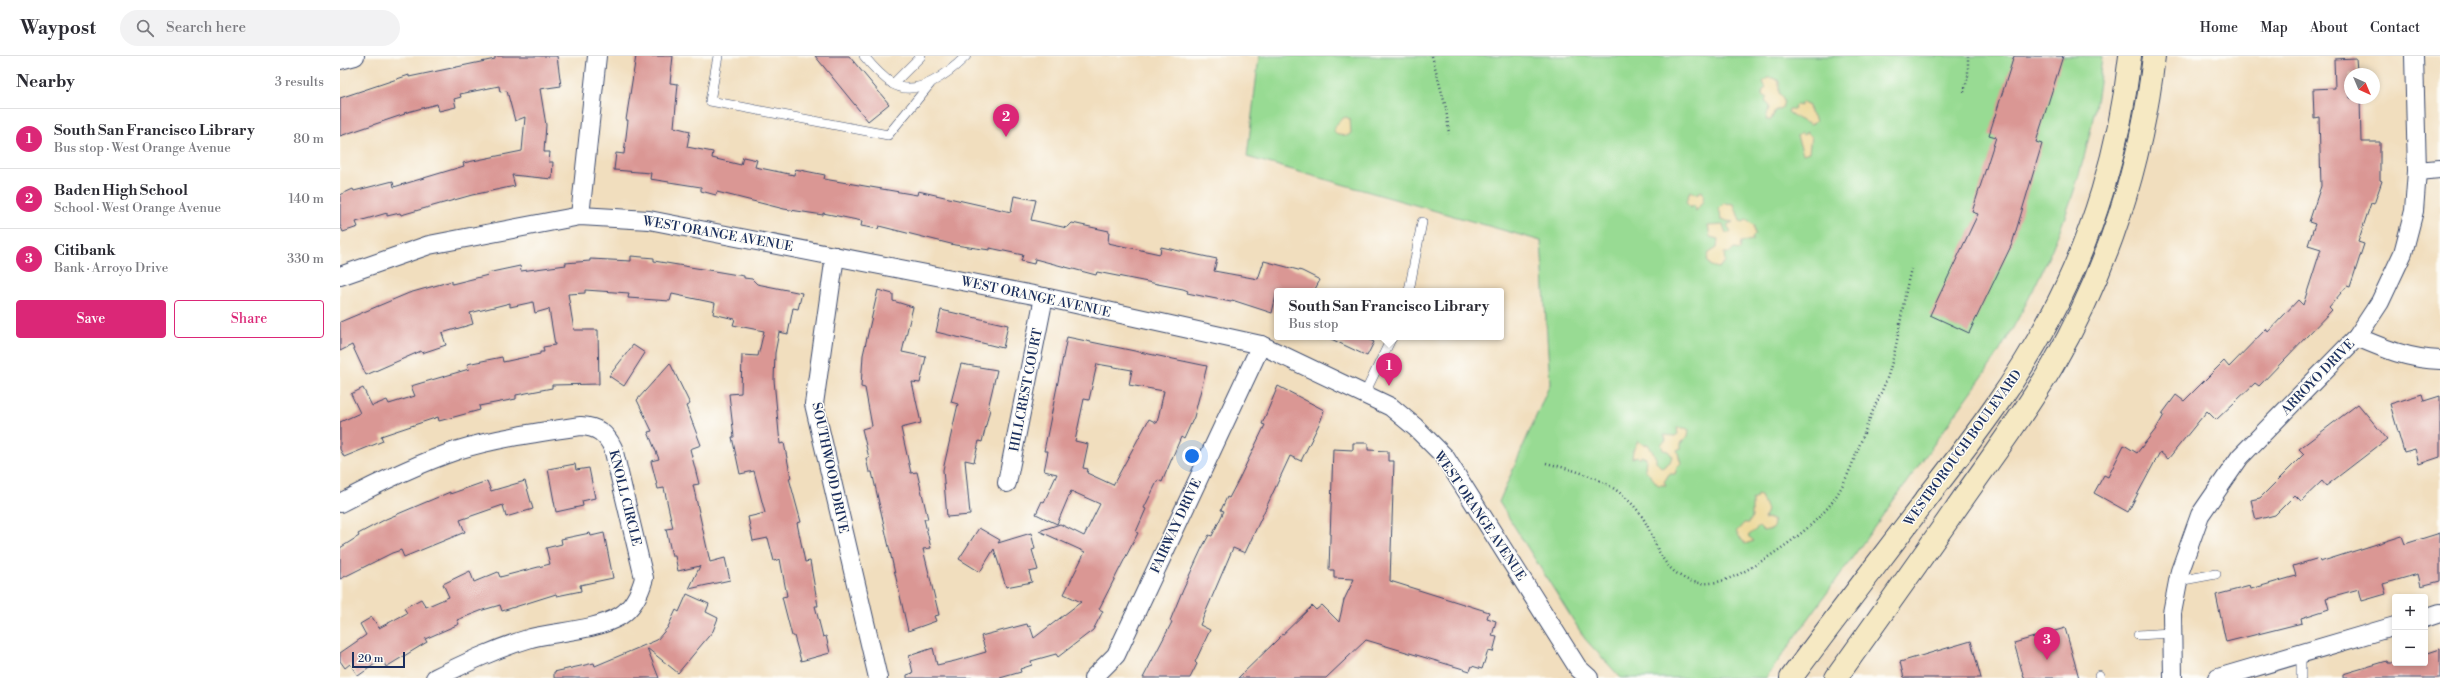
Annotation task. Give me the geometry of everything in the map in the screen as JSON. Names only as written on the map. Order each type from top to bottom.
[{"type":"main road","name":"WESTBOROUGH BOULEVARD","points":[[1791,678],[1984,423],[2030,355],[2048,323],[2069,279],[2099,198],[2112,155],[2130,56]]},
{"type":"main road","name":"WESTBOROUGH BOULEVARD","points":[[1836,678],[2029,403],[2073,328],[2108,249],[2121,208],[2144,119],[2154,56]]},
{"type":"street","points":[[340,60],[355,56]]},
{"type":"street","points":[[580,216],[597,56]]},
{"type":"street","name":"ARROYO DRIVE","points":[[2173,678],[2171,633],[2178,581],[2180,571],[2200,515],[2240,457],[2357,337],[2380,302],[2403,253],[2414,211],[2417,172],[2414,56]]},
{"type":"street","points":[[2417,172],[2440,169]]},
{"type":"street","name":"WEST ORANGE AVENUE","points":[[340,276],[429,245],[580,216],[648,220],[1044,297],[1261,346],[1365,393],[1391,407],[1415,427],[1445,457],[1578,668],[1586,677]]},
{"type":"street","name":"SOUTHWOOD DRIVE","points":[[835,256],[814,404],[878,678]]},
{"type":"street","name":"HILLCREST COURT","points":[[1007,483],[1044,297]]},
{"type":"street","points":[[2357,337],[2398,354],[2422,360],[2440,360]]},
{"type":"street","name":"FAIRWAY DRIVE","points":[[1093,678],[1116,655],[1261,346]]},
{"type":"street","name":"KNOLL CIRCLE","points":[[340,503],[393,476],[458,450],[512,437],[581,426],[596,429],[609,438],[613,448],[644,578],[640,592],[632,605],[608,622],[531,638],[496,650],[435,678]]},
{"type":"street","points":[[2428,617],[2440,614]]},
{"type":"street","points":[[2218,678],[2392,627]]},
{"type":"lane","points":[[718,56],[710,101],[888,135],[930,84],[966,56]]},
{"type":"lane","points":[[864,56],[893,84],[906,88],[930,84]]},
{"type":"lane","points":[[893,84],[921,56]]},
{"type":"lane","points":[[1410,288],[1422,222]]},
{"type":"lane","points":[[1365,393],[1391,340]]},
{"type":"lane","points":[[2178,581],[2216,574]]},
{"type":"lane","points":[[2138,635],[2171,633]]},
{"type":"lane","points":[[2301,653],[2301,678]]},
{"type":"path","points":[[1432,56],[1446,108],[1449,134]]},
{"type":"path","points":[[1964,92],[1968,76],[1968,56]]},
{"type":"path","points":[[1546,463],[1582,472],[1607,482],[1639,512],[1654,544],[1667,566],[1684,578],[1702,583],[1721,582],[1742,573],[1778,550],[1822,515],[1833,500],[1858,450],[1890,368],[1911,269]]},
{"type":"green space","points":[[1259,56],[2102,56],[2097,97],[2079,176],[2051,251],[2016,323],[1995,359],[1766,678],[1621,678],[1585,639],[1499,502],[1550,384],[1541,241],[1247,157]]},
{"type":"sand","points":[[1767,78],[1773,78],[1779,81],[1779,93],[1784,101],[1782,108],[1775,111],[1771,120],[1766,120],[1769,107],[1765,100],[1767,98],[1762,95],[1763,90],[1766,88],[1763,82]]},
{"type":"sand","points":[[1803,102],[1809,105],[1810,113],[1816,120],[1811,125],[1788,112],[1789,109],[1795,109],[1794,106],[1801,106],[1801,103]]},
{"type":"sand","points":[[1346,117],[1350,119],[1351,133],[1347,136],[1338,135],[1334,131],[1335,127]]},
{"type":"sand","points":[[1806,132],[1811,136],[1809,152],[1803,154],[1797,136],[1801,133],[1804,135]]},
{"type":"sand","points":[[1690,191],[1696,194],[1702,191],[1704,195],[1702,203],[1696,211],[1694,205],[1690,208],[1686,202]]},
{"type":"sand","points":[[1724,203],[1734,204],[1740,221],[1743,222],[1746,220],[1754,225],[1755,235],[1752,238],[1753,240],[1741,242],[1740,250],[1734,249],[1730,253],[1724,253],[1725,262],[1718,268],[1711,266],[1707,260],[1709,253],[1717,248],[1718,239],[1710,237],[1708,226],[1723,225],[1726,233],[1731,232],[1727,225],[1733,222],[1721,220],[1718,209]]},
{"type":"sand","points":[[1677,428],[1685,428],[1689,430],[1688,437],[1681,443],[1681,448],[1677,450],[1681,463],[1677,467],[1675,474],[1669,474],[1664,482],[1666,485],[1658,485],[1645,469],[1646,458],[1641,456],[1640,459],[1637,456],[1632,458],[1633,450],[1638,441],[1644,445],[1648,444],[1656,458],[1656,462],[1662,468],[1670,462],[1672,456],[1668,451],[1663,450],[1661,444],[1666,440],[1664,435],[1675,436],[1678,434]]},
{"type":"sand","points":[[1757,495],[1761,496],[1767,510],[1764,519],[1768,518],[1774,521],[1773,529],[1763,531],[1759,527],[1748,536],[1754,541],[1745,544],[1736,532],[1744,523],[1749,523],[1752,517],[1752,500],[1756,498]]},
{"type":"building","points":[[495,56],[557,56],[561,86],[540,89],[546,125],[544,152],[550,152],[549,162],[553,162],[552,179],[512,175],[515,186],[472,195],[401,215],[400,213],[387,216],[387,213],[356,222],[358,227],[343,232],[340,225],[340,195],[353,189],[354,191],[393,181],[394,187],[464,166],[463,163],[522,151],[525,117],[515,121],[507,91],[500,92],[499,86],[460,94],[461,97],[454,99],[456,107],[439,111],[437,104],[404,113],[405,114],[340,136],[340,98],[409,75],[409,77],[495,59]]},
{"type":"building","points":[[636,56],[673,56],[670,83],[678,84],[674,127],[690,131],[687,147],[713,152],[712,158],[741,165],[743,157],[757,160],[755,167],[794,175],[795,169],[825,175],[824,179],[917,195],[918,191],[1011,212],[1014,196],[1036,200],[1031,220],[1067,228],[1072,223],[1109,231],[1108,243],[1160,254],[1161,247],[1217,259],[1214,271],[1258,279],[1264,261],[1302,271],[1320,280],[1316,288],[1274,288],[1274,304],[1272,313],[1232,300],[1231,302],[1187,293],[1188,291],[1183,289],[1097,272],[1096,275],[1035,259],[1034,264],[1021,261],[1023,255],[990,248],[990,250],[955,245],[879,226],[878,229],[861,226],[862,221],[823,213],[823,215],[784,209],[717,192],[716,195],[701,191],[701,187],[650,179],[651,173],[614,170],[616,153],[624,154],[628,120],[626,120]]},
{"type":"building","points":[[815,56],[849,56],[889,104],[868,121]]},
{"type":"building","points":[[2014,56],[2063,56],[2036,142],[2042,144],[2012,244],[1969,333],[1930,315],[1978,214],[1972,212],[1996,137],[1989,135]]},
{"type":"building","points":[[2356,58],[2357,68],[2344,68],[2344,104],[2360,104],[2361,142],[2380,142],[2380,180],[2382,181],[2374,204],[2371,203],[2358,242],[2364,244],[2350,287],[2347,286],[2329,307],[2332,310],[2259,386],[2255,383],[2216,420],[2207,411],[2168,459],[2160,452],[2128,512],[2094,493],[2104,475],[2108,477],[2124,445],[2137,453],[2156,429],[2164,415],[2162,414],[2176,395],[2184,401],[2224,361],[2229,367],[2266,329],[2268,332],[2298,300],[2303,305],[2321,249],[2308,245],[2315,224],[2309,222],[2321,186],[2319,117],[2314,118],[2313,89],[2335,88],[2334,59]]},
{"type":"building","points":[[631,256],[654,258],[654,261],[744,276],[744,278],[752,279],[757,284],[802,293],[798,309],[793,308],[788,334],[779,332],[775,353],[774,380],[780,444],[784,443],[791,478],[789,478],[801,522],[797,523],[805,562],[810,561],[818,606],[815,606],[823,637],[826,636],[830,653],[801,661],[794,636],[792,636],[782,597],[787,596],[780,559],[774,561],[768,538],[753,541],[748,517],[765,513],[754,471],[740,474],[732,437],[734,437],[729,394],[741,393],[742,355],[758,356],[764,331],[733,325],[735,319],[713,314],[715,303],[672,294],[670,301],[628,298],[629,293],[585,290],[585,293],[568,294],[574,330],[598,330],[599,384],[552,385],[552,388],[516,395],[516,399],[479,406],[480,410],[439,421],[438,417],[381,436],[383,441],[344,457],[340,449],[340,422],[360,413],[351,394],[363,388],[372,406],[387,400],[389,404],[415,396],[411,386],[469,369],[467,364],[502,357],[503,362],[540,354],[540,352],[544,352],[543,347],[555,345],[549,309],[535,313],[533,302],[510,307],[510,303],[470,313],[473,324],[442,333],[446,345],[422,353],[421,351],[366,375],[352,345],[340,351],[340,322],[409,293],[452,281],[452,284],[488,275],[487,273],[520,266],[521,271],[566,265],[565,263],[590,261],[590,259],[631,261]]},
{"type":"building","points":[[878,290],[893,294],[893,301],[913,307],[902,352],[926,357],[920,383],[912,382],[921,423],[901,428],[911,473],[917,472],[928,519],[924,519],[931,548],[923,549],[939,615],[934,616],[936,621],[908,631],[872,472],[869,472],[866,458],[869,458],[862,429],[872,426],[865,388],[861,387],[863,355]]},
{"type":"building","points":[[941,310],[1008,325],[1003,348],[936,332]]},
{"type":"building","points":[[1067,337],[1207,366],[1194,417],[1184,439],[1181,437],[1162,482],[1158,480],[1144,508],[1146,509],[1136,532],[1138,533],[1099,609],[1103,611],[1093,630],[1058,657],[1056,654],[1031,661],[1032,665],[1020,669],[1021,672],[1000,678],[907,678],[907,675],[913,673],[909,656],[933,648],[937,665],[955,661],[986,652],[981,636],[1027,624],[1028,627],[1030,626],[1034,638],[1081,602],[1064,594],[1085,552],[1039,531],[1060,524],[1084,536],[1100,504],[1071,491],[1057,524],[1036,514],[1042,501],[1044,502],[1057,474],[1044,471],[1048,451],[1044,451]],"holes":[[[1097,364],[1132,370],[1129,385],[1164,391],[1157,423],[1149,419],[1113,485],[1087,473],[1088,469],[1083,468],[1088,444],[1075,441],[1084,399],[1089,400]]]},
{"type":"building","points":[[1333,340],[1370,340],[1374,342],[1367,356]]},
{"type":"building","points":[[633,345],[645,353],[624,386],[609,376]]},
{"type":"building","points":[[670,363],[690,404],[686,406],[701,445],[690,449],[699,484],[693,485],[710,562],[725,558],[730,580],[689,589],[700,566],[678,571],[675,556],[672,556],[666,529],[673,528],[664,488],[658,489],[651,461],[659,459],[648,432],[652,431],[637,400]]},
{"type":"building","points":[[961,364],[997,370],[982,442],[979,441],[974,462],[965,460],[970,515],[947,517],[943,470],[958,404],[951,402]]},
{"type":"building","points":[[1278,386],[1324,410],[1321,420],[1301,461],[1290,456],[1245,553],[1233,548],[1200,625],[1210,630],[1195,662],[1197,664],[1190,678],[1143,678],[1172,622],[1170,621],[1202,548],[1209,535],[1212,536],[1224,511],[1221,510],[1227,497],[1229,498],[1265,425],[1262,424]]},
{"type":"building","points":[[2422,394],[2424,401],[2440,396],[2440,457],[2419,464],[2415,449],[2404,452],[2390,404]]},
{"type":"building","points":[[2358,404],[2387,439],[2326,486],[2322,481],[2301,501],[2295,495],[2275,515],[2256,520],[2251,500],[2260,498],[2304,454],[2299,449]]},
{"type":"building","points":[[1353,443],[1368,443],[1368,450],[1388,451],[1388,461],[1394,461],[1390,581],[1489,612],[1487,618],[1496,621],[1492,636],[1497,637],[1493,652],[1488,651],[1482,669],[1472,666],[1470,671],[1366,640],[1326,678],[1238,678],[1312,606],[1316,610],[1322,605],[1339,622],[1344,600],[1354,579],[1334,578],[1334,570],[1329,570],[1333,449],[1353,450]]},
{"type":"building","points":[[575,464],[576,470],[589,468],[595,498],[582,501],[583,506],[556,512],[548,469]]},
{"type":"building","points":[[487,481],[491,491],[525,481],[533,509],[506,517],[503,505],[460,520],[465,532],[404,557],[401,550],[392,553],[340,579],[340,548],[359,536],[358,534],[386,519],[450,492],[450,494]]},
{"type":"building","points":[[979,528],[1000,540],[998,543],[1031,533],[1035,549],[1032,550],[1038,570],[1029,572],[1032,582],[1006,587],[994,549],[980,572],[959,559]]},
{"type":"building","points":[[590,533],[591,536],[604,533],[613,578],[580,585],[581,591],[557,596],[556,594],[502,611],[500,605],[483,610],[457,620],[459,624],[425,639],[427,642],[386,667],[382,659],[358,676],[350,664],[345,668],[340,661],[340,653],[366,635],[360,624],[372,617],[379,628],[407,613],[404,608],[421,599],[426,607],[449,597],[443,584],[470,571],[474,582],[498,572],[500,577],[550,564],[546,548],[562,544],[561,539]]},
{"type":"building","points":[[2440,533],[2440,581],[2421,586],[2418,574],[2383,584],[2386,594],[2362,601],[2359,589],[2326,598],[2329,609],[2301,618],[2302,623],[2226,642],[2216,595],[2250,586],[2251,589],[2296,576],[2293,566],[2319,558],[2320,562],[2402,536],[2405,544]]},
{"type":"building","points":[[687,594],[709,604],[706,612],[718,618],[713,631],[678,673],[647,648],[659,678],[554,678],[554,672],[594,663],[595,666],[657,640],[668,627],[676,610],[679,612]]},
{"type":"building","points":[[2065,628],[2079,678],[2024,678],[2014,643]]},
{"type":"building","points":[[1971,641],[1981,678],[1904,678],[1900,662]]},
{"type":"building","points":[[2440,649],[2440,678],[2343,678],[2343,674],[2387,661],[2388,663],[2392,663],[2392,666],[2428,666],[2428,653]]},
{"type":"place","name":"Baden High School","points":[[1006,137]]},
{"type":"place","name":"South San Francisco Library","points":[[1389,386]]},
{"type":"place","name":"Citibank","points":[[2047,660]]}]
